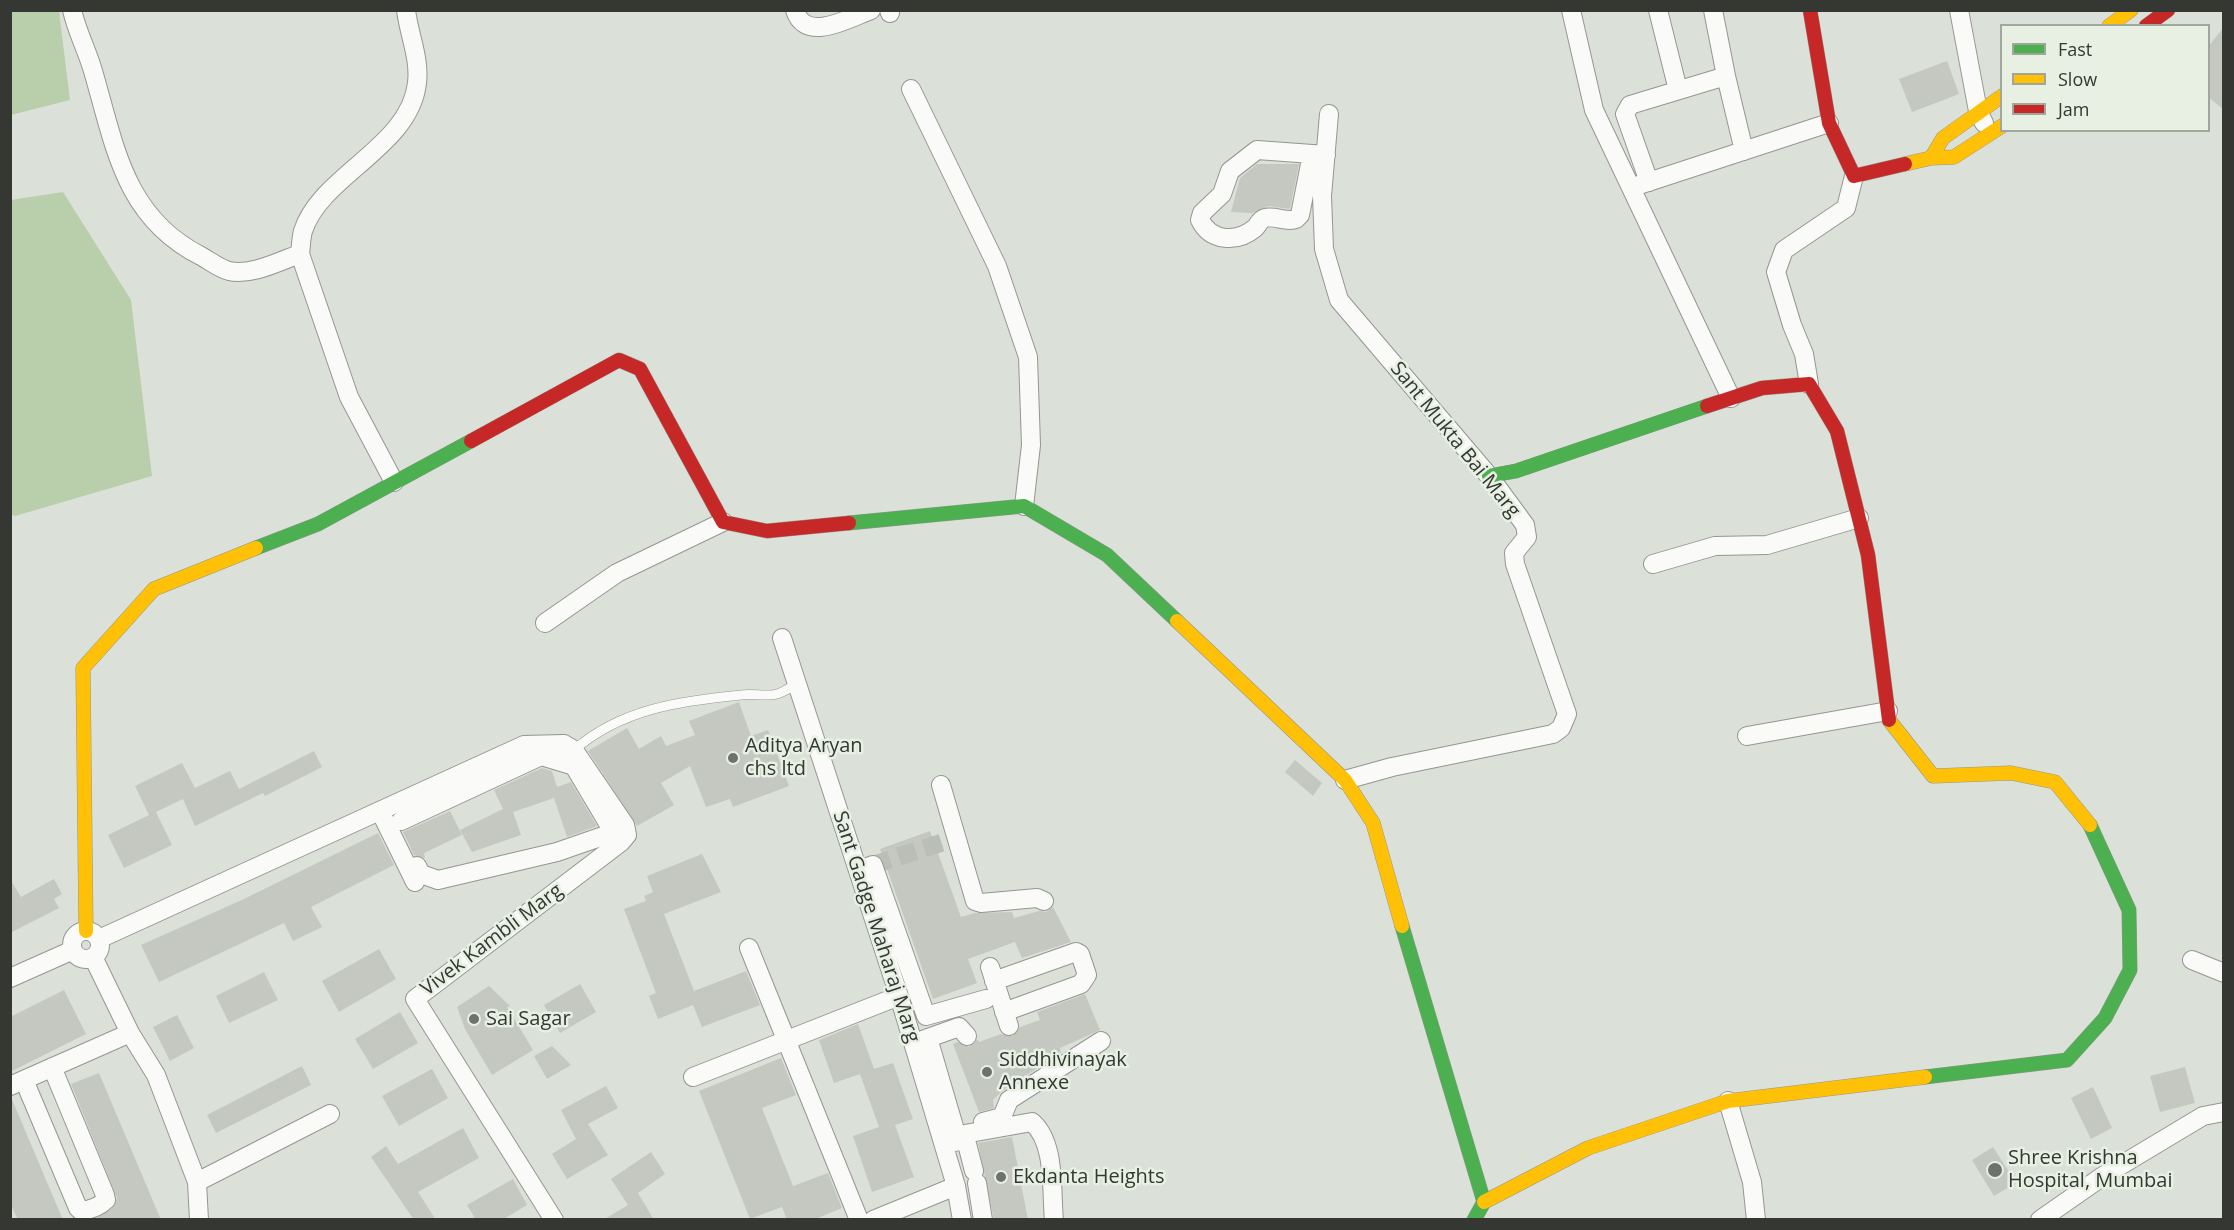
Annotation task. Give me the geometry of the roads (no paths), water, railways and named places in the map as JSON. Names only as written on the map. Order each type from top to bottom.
[{"type":"street","points":[[72,10],[92,68],[109,133],[125,175],[147,216],[182,246],[230,271],[256,269],[300,254]]},
{"type":"street","points":[[394,482],[349,397],[300,254],[303,231],[322,200],[395,131],[414,100],[417,61],[406,10]]},
{"type":"street","points":[[795,10],[803,24],[812,28],[823,28],[871,10]]},
{"type":"street","points":[[1571,10],[1594,110],[1731,398]]},
{"type":"street","points":[[1658,10],[1678,90]]},
{"type":"street","points":[[1713,10],[1744,151]]},
{"type":"street","points":[[1474,1220],[1484,1202],[1588,1148],[1728,1101],[2067,1060],[2105,1018],[2130,970],[2129,910],[2090,824],[2055,783],[2011,773],[1933,776],[1889,721],[1868,555],[1859,518],[1837,431],[1809,384],[1804,354],[1792,325],[1776,272],[1784,250],[1846,208],[1854,176],[1829,123],[1810,10]]},
{"type":"street","points":[[1854,176],[1931,158],[1954,157],[1995,130],[1978,111],[1959,10]]},
{"type":"street","points":[[2113,21],[2131,10]]},
{"type":"street","points":[[2149,24],[2168,10]]},
{"type":"street","points":[[1649,182],[1625,114],[1627,108],[1630,105],[1726,76]]},
{"type":"street","points":[[911,89],[997,266],[1028,357],[1031,445],[1024,506]]},
{"type":"street","points":[[1931,158],[1943,138],[2000,97]]},
{"type":"street","name":"Sant Mukta Bai Marg","points":[[1329,114],[1319,155],[1324,249],[1339,300],[1488,476],[1525,525],[1527,537],[1514,553],[1515,564],[1567,714],[1561,728],[1553,734],[1392,767],[1345,780]]},
{"type":"street","points":[[1631,188],[1829,123]]},
{"type":"street","points":[[1257,150],[1319,155],[1300,215],[1296,219],[1267,217],[1239,236],[1226,239],[1216,237],[1203,226],[1200,220],[1202,213],[1222,194],[1230,171],[1250,154],[1257,150]]},
{"type":"street","points":[[380,811],[416,874],[438,880],[557,852],[606,835],[610,830],[574,766],[541,756],[487,771],[438,794],[380,811],[92,935],[75,937],[74,950],[79,957],[93,957],[99,950],[92,935],[82,668],[154,589],[318,524],[619,360],[640,369],[723,522]]},
{"type":"street","points":[[1488,476],[1516,471],[1762,388],[1809,384]]},
{"type":"street","points":[[545,623],[617,573],[723,522],[767,531],[1024,506],[1107,555],[1345,780],[1373,823],[1448,1087],[1484,1202]]},
{"type":"street","points":[[1653,564],[1715,546],[1767,545],[1859,518]]},
{"type":"street","name":"Sant Gadge Maharaj Marg","points":[[783,638],[899,996],[946,1132],[961,1219]]},
{"type":"street","points":[[1747,736],[1888,711]]},
{"type":"street","points":[[487,771],[524,745],[564,744],[574,750]]},
{"type":"street","name":"Vivek Kambli Marg","points":[[554,1220],[415,999],[621,842],[627,835],[625,825],[574,750]]},
{"type":"street","points":[[941,785],[952,839],[977,902],[1037,898],[1044,901]]},
{"type":"street","points":[[401,821],[438,794]]},
{"type":"street","points":[[859,870],[873,865],[926,1016]]},
{"type":"street","points":[[749,948],[859,1220]]},
{"type":"street","points":[[10,978],[74,950]]},
{"type":"street","points":[[914,1034],[1081,984],[1087,975],[1082,960],[1076,952],[992,974],[1002,1007]]},
{"type":"street","points":[[93,957],[130,1033],[156,1075],[197,1182],[199,1220]]},
{"type":"street","points":[[2192,960],[2223,974]]},
{"type":"street","points":[[693,1077],[899,996]]},
{"type":"street","points":[[914,1034],[926,1016],[1002,1007]]},
{"type":"street","points":[[914,1034],[959,1027],[967,1036]]},
{"type":"street","points":[[52,1067],[105,1195],[106,1200],[103,1203],[87,1210],[81,1211],[78,1208],[17,1083],[52,1067],[130,1033]]},
{"type":"street","points":[[946,1132],[1002,1117],[1009,1100],[1101,1041]]},
{"type":"street","points":[[1728,1101],[1752,1182],[1756,1220]]},
{"type":"street","points":[[2040,1220],[2103,1176],[2203,1116],[2223,1112]]},
{"type":"street","points":[[197,1182],[330,1114]]},
{"type":"street","points":[[946,1132],[1032,1122],[1041,1132],[1047,1148],[1054,1220]]},
{"type":"street","points":[[946,1132],[968,1142],[983,1216],[961,1219]]},
{"type":"street","points":[[873,1220],[956,1186]]},
{"type":"lane","points":[[574,750],[594,733],[628,715],[694,700],[744,694],[777,694],[798,683]]},
{"type":"tunnel","points":[[873,865],[947,841]]},
{"type":"place","name":"Aditya Aryan chs ltd","points":[[733,758]]},
{"type":"place","name":"Sai Sagar","points":[[474,1019]]},
{"type":"place","name":"Siddhivinayak Annexe","points":[[987,1072]]},
{"type":"place","name":"Shree Krishna Hospital, Mumbai","points":[[1995,1170]]},
{"type":"place","name":"Ekdanta Heights","points":[[1001,1177]]}]
